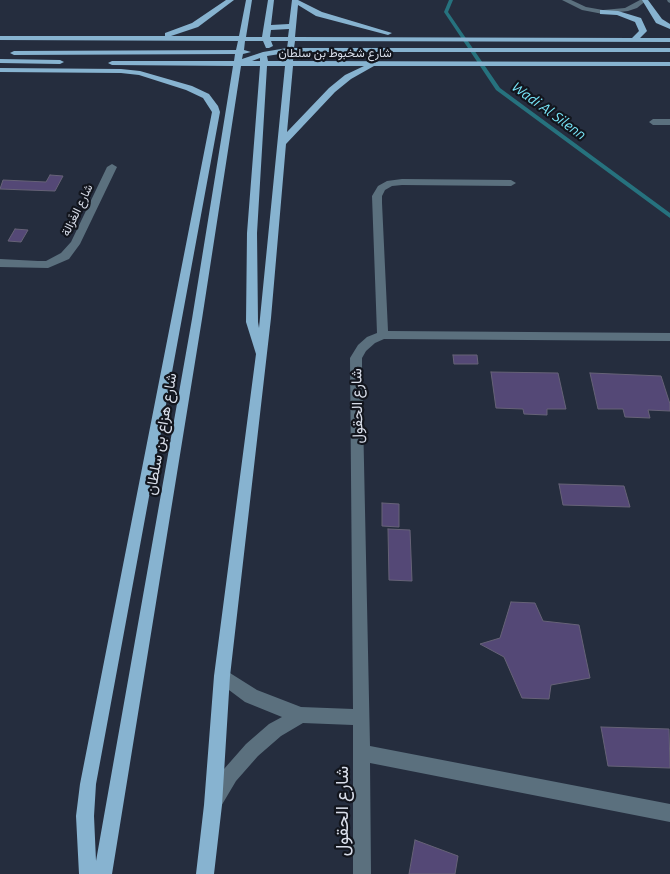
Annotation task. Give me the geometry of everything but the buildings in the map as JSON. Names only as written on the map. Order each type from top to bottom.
[{"type":"main road","points":[[148,38],[173,33],[194,25],[231,0]]},
{"type":"main road","name":"شارع هزاع بن سلطان","points":[[103,874],[240,71],[240,52],[249,0]]},
{"type":"main road","points":[[271,0],[266,38],[271,50],[289,64]]},
{"type":"main road","points":[[644,0],[660,21],[670,27]]},
{"type":"main road","points":[[205,874],[213,805],[222,676],[262,357],[295,1],[325,16],[381,32],[415,38]]},
{"type":"main road","points":[[603,12],[618,13],[638,20],[643,31],[634,40]]},
{"type":"main road","points":[[267,27],[283,28],[292,26]]},
{"type":"main road","name":"شارع شخبوط بن سلطان","points":[[0,38],[670,40]]},
{"type":"main road","points":[[213,52],[223,46],[220,38]]},
{"type":"main road","points":[[242,38],[253,44],[262,56],[258,75],[251,285],[252,322],[262,357]]},
{"type":"main road","points":[[0,53],[240,52],[262,56],[291,38]]},
{"type":"main road","points":[[271,50],[670,50]]},
{"type":"main road","points":[[311,50],[308,57],[314,64]]},
{"type":"main road","name":"شارع شخبوط بن سلطان","points":[[0,61],[240,71],[262,56],[289,64],[670,64]]},
{"type":"main road","points":[[281,144],[332,90],[348,77],[374,64]]},
{"type":"main road","points":[[0,70],[121,71],[140,73],[189,88],[206,96],[216,112],[88,784],[85,816],[88,874]]},
{"type":"street","points":[[565,0],[584,9],[603,12],[635,8],[644,0]]},
{"type":"street","points":[[653,122],[670,122]]},
{"type":"street","name":"شارع الغَزالة","points":[[0,262],[38,265],[65,256],[75,244],[112,167]]},
{"type":"street","points":[[511,183],[402,182],[381,188],[376,203],[383,335],[670,337]]},
{"type":"street","name":"شارع الحقول","points":[[362,874],[356,358],[362,348],[371,340],[383,335]]},
{"type":"street","points":[[222,676],[267,704],[301,715],[361,718]]},
{"type":"street","points":[[213,805],[230,775],[252,750],[275,730],[301,715]]},
{"type":"street","points":[[362,753],[670,813]]},
{"type":"waterway","name":"Wadi Al Silenn","points":[[451,0],[446,12],[498,89],[670,216]]}]
